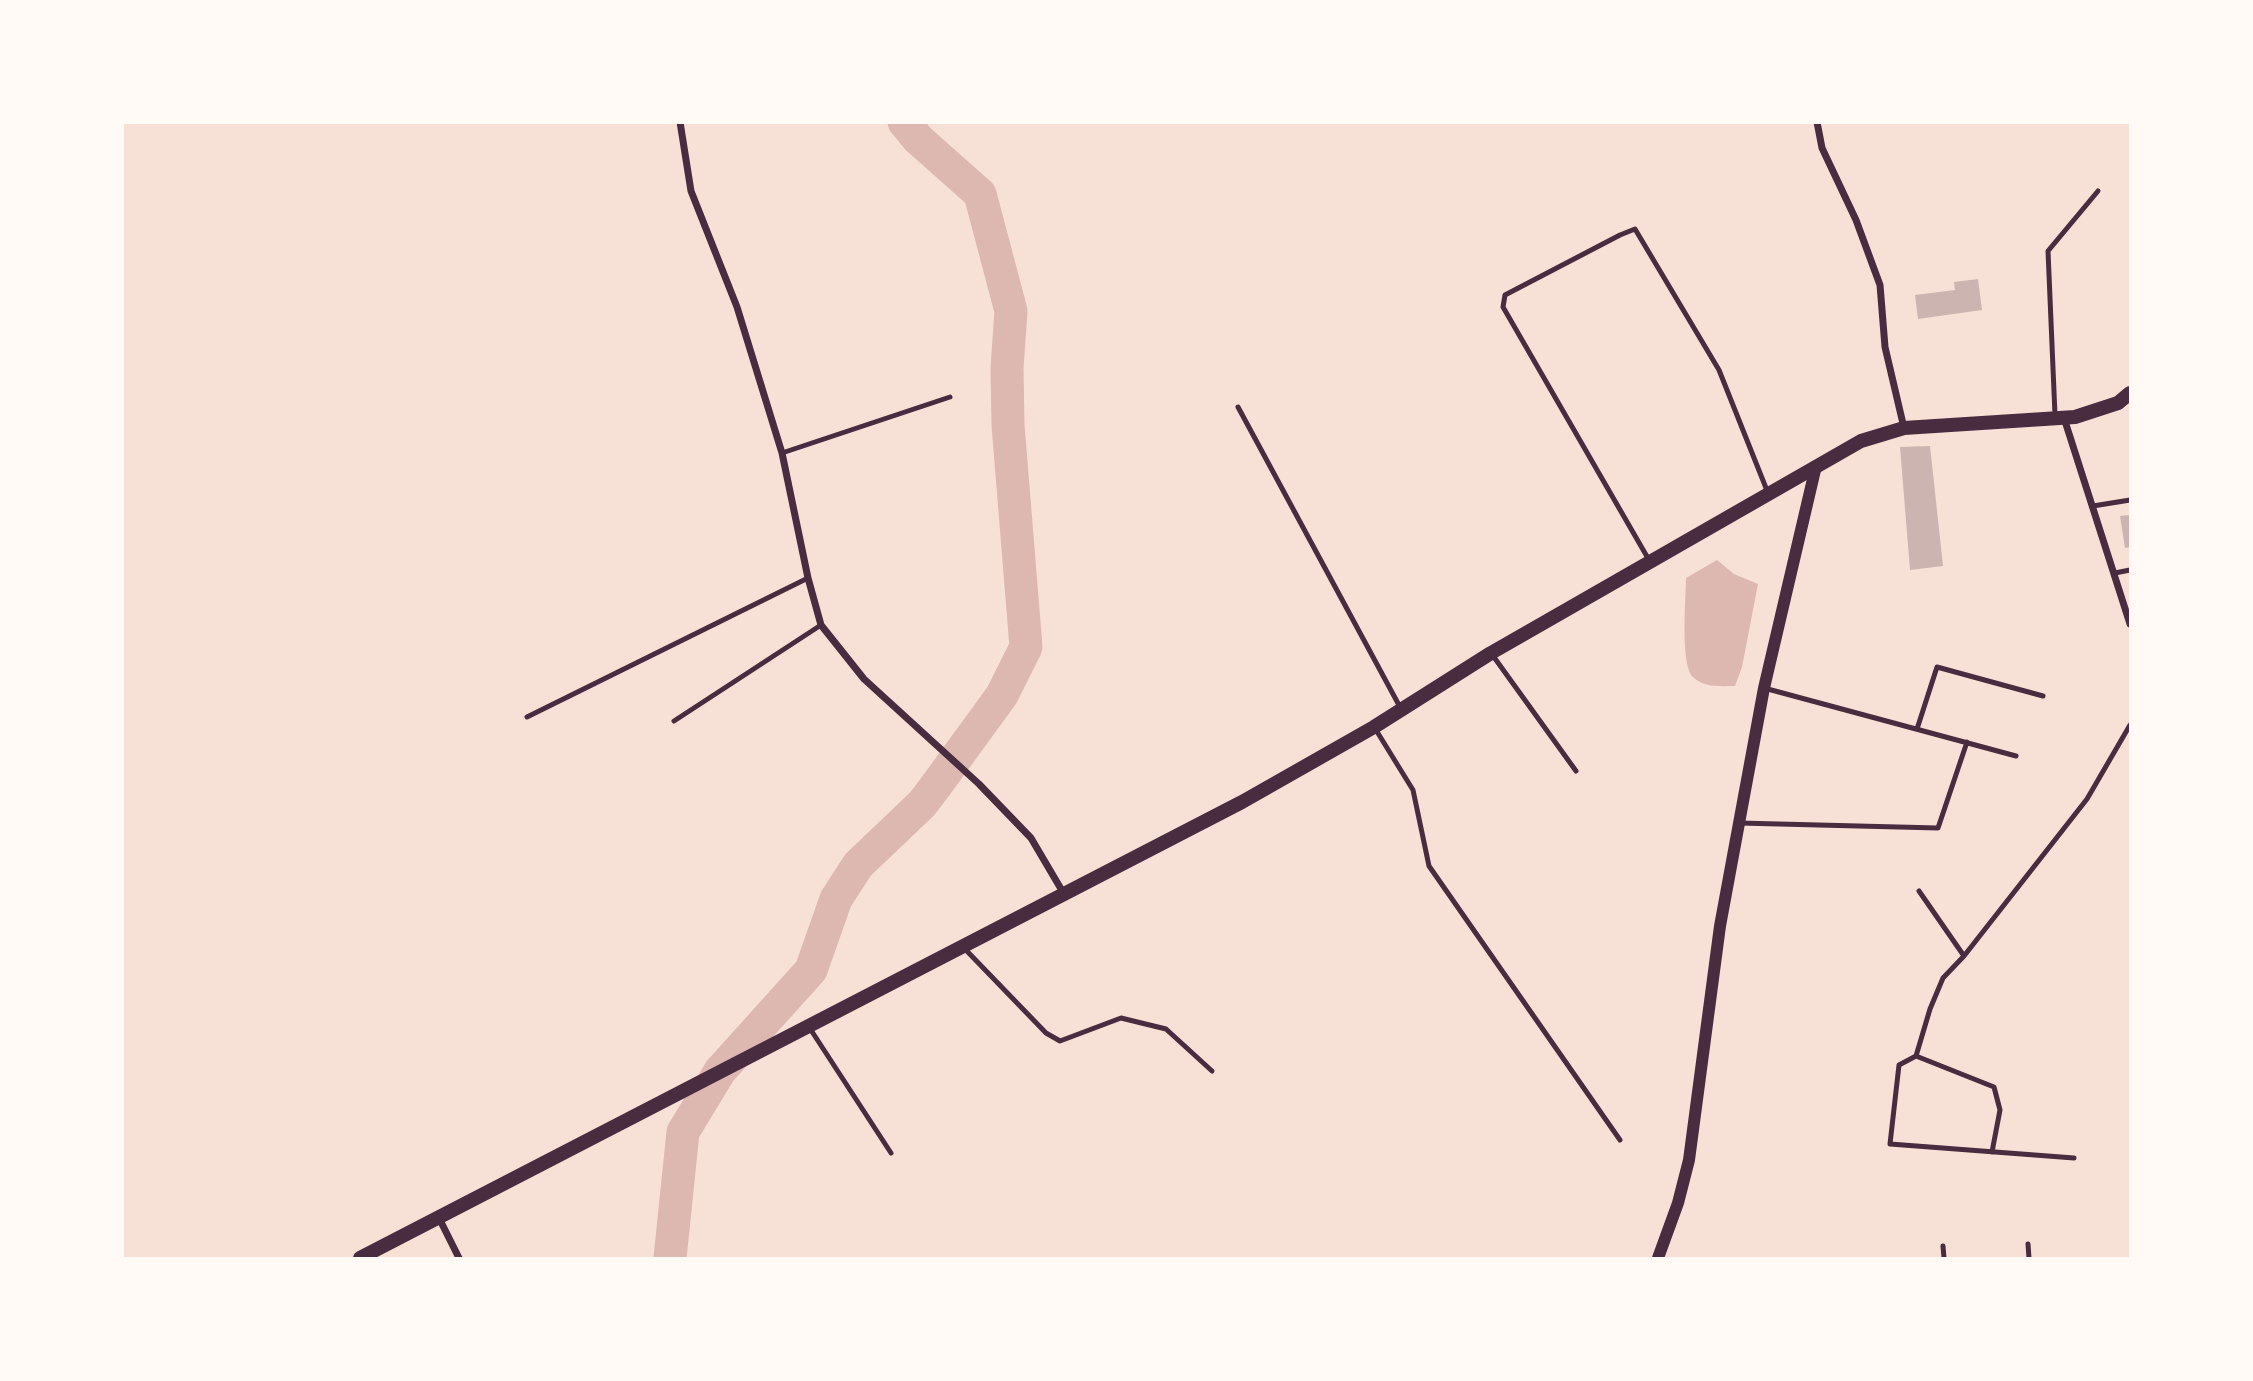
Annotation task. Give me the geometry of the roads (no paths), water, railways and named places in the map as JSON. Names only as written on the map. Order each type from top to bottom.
[{"type":"main road","points":[[360,1258],[1242,802],[1374,727],[1491,653],[1861,441],[1904,428],[2075,417],[2118,403],[2130,393]]},
{"type":"street","points":[[680,122],[691,191],[737,307],[782,453],[808,578],[821,625],[864,679],[979,785],[1031,838],[1064,895]]},
{"type":"street","points":[[1817,122],[1822,148],[1856,220],[1880,285],[1885,347],[1904,428]]},
{"type":"street","points":[[2060,418],[2093,506],[2130,624]]},
{"type":"street","points":[[1658,1258],[1678,1203],[1689,1160],[1720,926],[1764,688],[1816,466]]},
{"type":"street","points":[[439,1218],[460,1258]]},
{"type":"lane","points":[[2060,418],[2048,251],[2098,191]]},
{"type":"lane","points":[[1650,562],[1503,307],[1505,295],[1634,229],[1719,370],[1768,494]]},
{"type":"lane","points":[[782,453],[950,397]]},
{"type":"lane","points":[[1238,407],[1402,710]]},
{"type":"lane","points":[[2093,506],[2130,500]]},
{"type":"lane","points":[[2115,573],[2130,570]]},
{"type":"lane","points":[[527,717],[808,578]]},
{"type":"lane","points":[[674,721],[821,625]]},
{"type":"lane","points":[[1491,653],[1576,771]]},
{"type":"lane","points":[[1917,729],[1937,667],[2043,696]]},
{"type":"lane","points":[[1764,688],[2016,756]]},
{"type":"lane","points":[[2074,1158],[1890,1144],[1899,1065],[1916,1056],[1930,1009],[1943,978],[1964,956],[2087,799],[2130,726]]},
{"type":"lane","points":[[1374,727],[1413,790],[1429,866],[1620,1140]]},
{"type":"lane","points":[[1739,823],[1938,828],[1967,742]]},
{"type":"lane","points":[[1919,891],[1964,956]]},
{"type":"lane","points":[[962,947],[1046,1033],[1060,1041],[1121,1018],[1166,1029],[1212,1071]]},
{"type":"lane","points":[[809,1027],[891,1153]]},
{"type":"lane","points":[[1916,1056],[1994,1087],[2000,1110],[1992,1152]]},
{"type":"lane","points":[[2028,1244],[2029,1258]]},
{"type":"lane","points":[[1942,1246],[1944,1258]]},
{"type":"waterway","points":[[670,1258],[683,1132],[720,1071],[811,970],[836,899],[858,865],[922,804],[1002,695],[1026,647],[1008,425],[1007,368],[1011,311],[980,194],[918,139],[904,122]]}]
